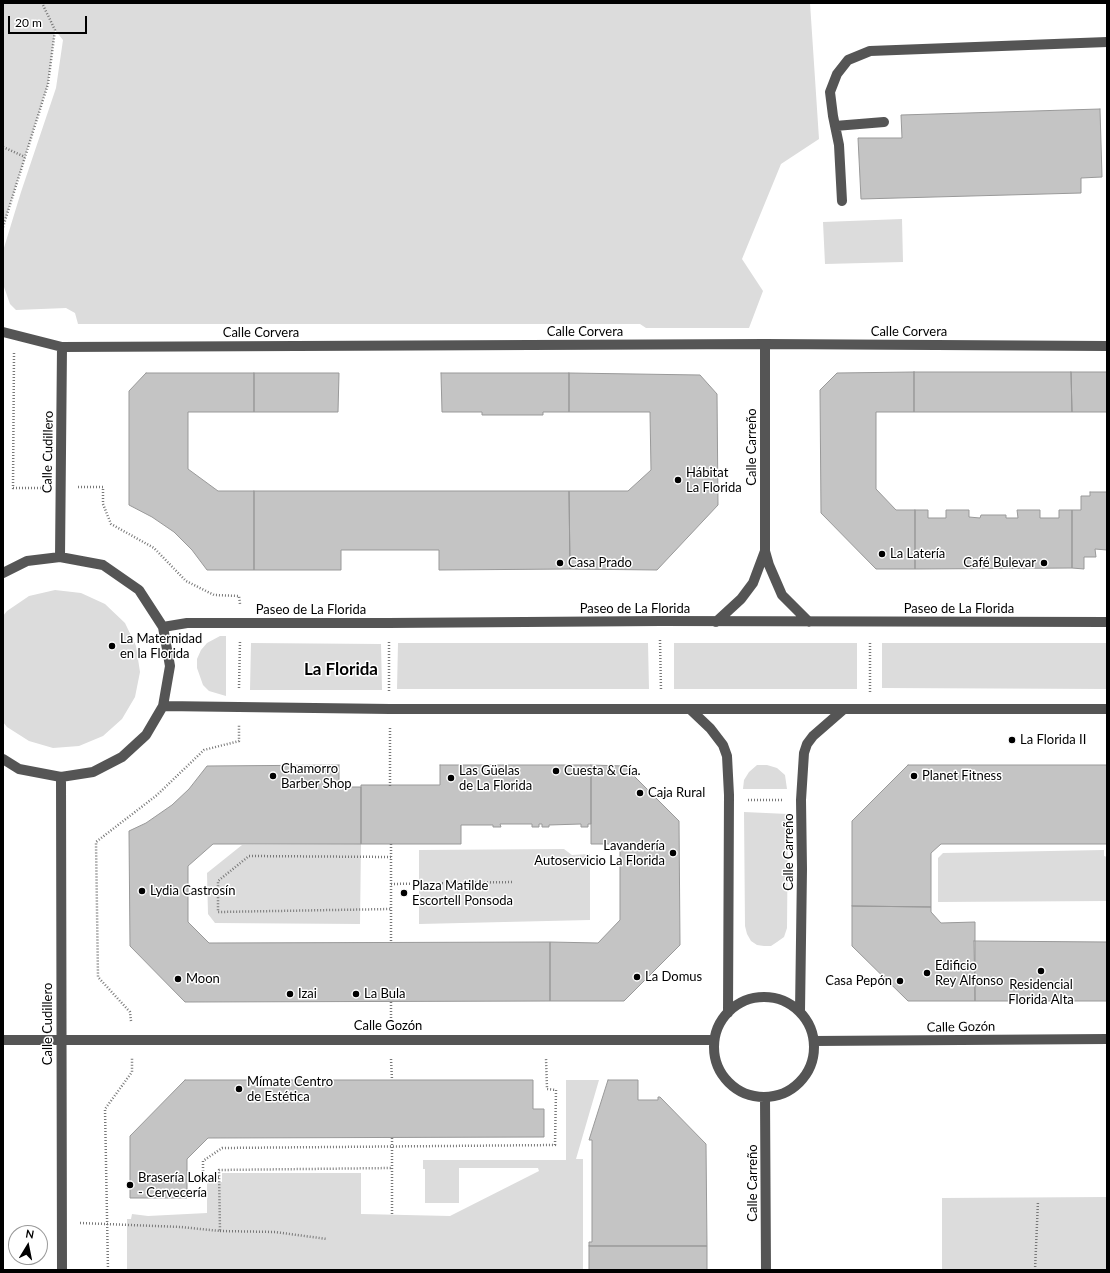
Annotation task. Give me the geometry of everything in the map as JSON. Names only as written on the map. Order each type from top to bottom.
[{"type":"street","points":[[842,201],[839,145],[830,92],[837,74],[848,60],[870,51],[1107,42]]},
{"type":"street","points":[[835,126],[884,122]]},
{"type":"street","name":"Calle Corvera","points":[[3,332],[62,347],[765,344],[1107,346]]},
{"type":"street","name":"Calle Carreño","points":[[765,344],[765,550]]},
{"type":"street","name":"Calle Cudillero","points":[[60,557],[62,347]]},
{"type":"street","points":[[716,622],[741,600],[753,583],[765,550]]},
{"type":"street","points":[[765,550],[769,566],[782,595],[809,622]]},
{"type":"street","points":[[3,573],[27,561],[60,557],[103,566],[139,590],[163,627],[170,666],[163,706],[146,735],[122,757],[93,772],[61,777],[19,769],[3,759]]},
{"type":"street","name":"Paseo de La Florida","points":[[163,627],[187,623],[661,621],[1107,622]]},
{"type":"street","points":[[163,706],[390,709],[1107,709]]},
{"type":"street","points":[[690,708],[710,728],[723,745],[727,756],[729,799],[728,1013]]},
{"type":"street","name":"Calle Carreño","points":[[800,1011],[802,869],[801,800],[803,758],[807,744],[820,729],[844,709]]},
{"type":"street","name":"Calle Cudillero","points":[[61,777],[62,1270]]},
{"type":"street","points":[[770,997],[788,1002],[800,1011],[811,1029],[814,1041],[813,1060],[806,1076],[795,1087],[782,1094],[760,1097],[743,1092],[729,1082],[720,1071],[714,1056],[714,1040],[718,1027],[728,1013],[747,1000],[770,997]]},
{"type":"street","name":"Calle Gozón","points":[[814,1041],[1107,1039]]},
{"type":"street","name":"Calle Gozón","points":[[3,1040],[714,1040]]},
{"type":"street","name":"Calle Carreño","points":[[765,1097],[766,1270]]},
{"type":"path","points":[[3,227],[48,84],[55,30],[42,3]]},
{"type":"path","points":[[3,147],[25,157]]},
{"type":"path","points":[[14,335],[13,488],[50,487]]},
{"type":"path","points":[[73,487],[103,486],[103,504],[111,524],[154,548],[186,581],[214,595],[240,596],[239,741],[204,750],[158,796],[96,842],[98,977],[130,1012],[134,1040],[132,1072],[105,1109],[108,1270]]},
{"type":"path","points":[[661,621],[662,709]]},
{"type":"path","points":[[870,622],[870,709]]},
{"type":"path","points":[[388,623],[390,786]]},
{"type":"path","points":[[729,799],[801,800]]},
{"type":"path","points":[[390,844],[391,943]]},
{"type":"path","points":[[390,857],[249,856],[218,881],[218,912],[391,909]]},
{"type":"path","points":[[391,884],[514,882]]},
{"type":"path","points":[[219,1177],[202,1176],[203,1161],[222,1148],[556,1145],[556,1090],[547,1089],[546,1040]]},
{"type":"path","points":[[392,1138],[392,1214]]},
{"type":"path","points":[[220,1231],[219,1170],[392,1168]]},
{"type":"path","points":[[1035,1270],[1038,1201]]},
{"type":"path","points":[[62,1222],[181,1227],[220,1231],[275,1232],[327,1239]]},
{"type":"shaded area","points":[[3,3],[810,3],[819,139],[781,164],[742,259],[763,291],[749,328],[646,328],[640,324],[78,324],[75,313],[66,308],[16,310],[10,304],[4,287],[3,251],[56,88],[63,40],[55,30],[48,84],[3,227]]},
{"type":"shaded area","points":[[902,219],[903,262],[825,264],[823,222]]},
{"type":"shaded area","points":[[55,590],[81,593],[105,604],[125,623],[136,646],[140,672],[135,697],[122,719],[103,736],[79,746],[53,748],[29,741],[7,727],[3,722],[3,616],[7,611],[29,596]]},
{"type":"shaded area","points":[[220,636],[226,636],[226,696],[209,691],[203,685],[197,668],[197,659],[201,650],[207,643]]},
{"type":"shaded area","points":[[251,643],[381,644],[382,690],[250,690]]},
{"type":"shaded area","points":[[398,643],[648,643],[649,689],[397,689]]},
{"type":"shaded area","points":[[674,643],[857,643],[857,689],[674,689]]},
{"type":"shaded area","points":[[882,643],[1107,643],[1107,689],[882,688]]},
{"type":"shaded area","points":[[757,765],[767,765],[777,768],[785,775],[787,789],[743,789],[744,780],[749,772]]},
{"type":"shaded area","points":[[744,812],[788,814],[787,928],[784,937],[771,946],[757,945],[751,941],[745,926]]},
{"type":"shaded area","points":[[361,844],[360,924],[215,923],[208,914],[207,873],[242,845]]},
{"type":"shaded area","points":[[564,849],[572,855],[590,854],[590,920],[419,924],[419,850]]},
{"type":"shaded area","points":[[1104,850],[1104,856],[1107,857],[1107,901],[938,902],[938,858],[943,853]]},
{"type":"shaded area","points":[[566,1080],[599,1080],[576,1159],[583,1159],[583,1270],[127,1270],[127,1219],[131,1219],[132,1214],[148,1216],[207,1213],[207,1182],[222,1182],[222,1173],[361,1173],[361,1214],[450,1216],[539,1171],[538,1168],[459,1168],[459,1203],[425,1203],[425,1169],[423,1169],[423,1160],[566,1160]]},
{"type":"shaded area","points":[[1107,1197],[1107,1270],[942,1270],[942,1198]]},
{"type":"building","points":[[1100,109],[1102,177],[1081,178],[1081,193],[861,199],[858,138],[902,138],[901,115]]},
{"type":"building","points":[[914,372],[914,412],[876,412],[876,489],[896,510],[915,510],[915,569],[876,569],[821,513],[820,390],[837,373]]},
{"type":"building","points":[[914,372],[1071,372],[1072,412],[914,412]]},
{"type":"building","points":[[1071,372],[1107,372],[1107,412],[1072,412]]},
{"type":"building","points":[[146,373],[254,373],[254,412],[188,412],[188,469],[218,491],[254,491],[254,570],[207,570],[192,550],[174,532],[152,517],[129,505],[129,391]]},
{"type":"building","points":[[254,373],[339,373],[338,412],[254,412]]},
{"type":"building","points":[[441,373],[569,373],[569,412],[543,412],[543,415],[482,415],[482,412],[442,412]]},
{"type":"building","name":"Hábitat La Florida","points":[[569,373],[700,375],[717,394],[718,505],[657,570],[570,569],[569,491],[628,491],[651,470],[650,412],[569,412]]},
{"type":"building","points":[[254,491],[569,491],[570,569],[439,570],[439,550],[341,550],[341,570],[254,570]]},
{"type":"building","points":[[1090,492],[1107,492],[1107,550],[1095,549],[1096,557],[1084,557],[1084,569],[1072,568],[1072,510],[1081,510],[1081,496],[1090,496]]},
{"type":"building","points":[[915,510],[928,510],[928,518],[946,518],[946,510],[969,510],[969,517],[980,518],[981,515],[1006,515],[1006,518],[1018,518],[1017,510],[1040,510],[1040,518],[1059,518],[1059,510],[1072,510],[1072,568],[915,569]]},
{"type":"building","points":[[339,765],[339,787],[361,787],[361,844],[213,844],[188,866],[188,922],[209,943],[550,942],[550,1001],[185,1002],[130,946],[129,831],[146,823],[172,805],[189,789],[207,766]]},
{"type":"building","points":[[440,765],[591,765],[591,824],[588,824],[588,827],[581,827],[581,824],[549,825],[549,827],[542,827],[542,824],[539,824],[539,827],[532,827],[532,824],[500,824],[501,827],[493,827],[493,825],[461,825],[461,844],[361,844],[361,785],[440,785]]},
{"type":"building","points":[[591,765],[624,766],[679,821],[680,945],[624,1001],[550,1001],[550,942],[598,943],[620,920],[620,846],[617,844],[591,844]]},
{"type":"building","points":[[908,765],[1107,765],[1107,844],[941,844],[931,853],[931,907],[852,906],[852,821]]},
{"type":"building","name":"Edificio Rey Alfonso","points":[[852,906],[931,907],[931,912],[941,923],[975,922],[975,1001],[908,1001],[852,946]]},
{"type":"building","name":"Residencial Florida Alta","points":[[974,941],[1107,942],[1107,1001],[975,1001]]},
{"type":"building","points":[[185,1080],[533,1080],[533,1109],[544,1109],[544,1137],[208,1138],[187,1159],[187,1198],[130,1198],[130,1136]]},
{"type":"building","points":[[608,1080],[638,1080],[638,1100],[658,1100],[658,1097],[660,1097],[706,1144],[707,1246],[589,1246],[589,1242],[592,1242],[592,1140],[589,1140]]},
{"type":"building","points":[[589,1246],[707,1246],[707,1270],[589,1270]]},
{"type":"place","name":"Hábitat La Florida","points":[[678,480]]},
{"type":"place","name":"La Latería","points":[[882,554]]},
{"type":"place","name":"Casa Prado","points":[[560,563]]},
{"type":"place","name":"Café Bulevar","points":[[1044,563]]},
{"type":"place","name":"La Maternidad en la Florida","points":[[112,646]]},
{"type":"place","name":"La Florida II","points":[[1012,740]]},
{"type":"place","name":"Cuesta & Cía.","points":[[556,771]]},
{"type":"place","name":"Chamorro Barber Shop","points":[[273,776]]},
{"type":"place","name":"Planet Fitness","points":[[914,776]]},
{"type":"place","name":"Las Güelas de La Florida","points":[[451,778]]},
{"type":"place","name":"Caja Rural","points":[[640,793]]},
{"type":"place","name":"Lavandería Autoservicio La Florida","points":[[673,853]]},
{"type":"place","name":"Lydia Castrosín","points":[[142,891]]},
{"type":"place","name":"Plaza Matilde Escortell Ponsoda","points":[[404,893]]},
{"type":"place","name":"Residencial Florida Alta","points":[[1041,971]]},
{"type":"place","name":"Edificio Rey Alfonso","points":[[927,973]]},
{"type":"place","name":"La Domus","points":[[637,977]]},
{"type":"place","name":"Moon","points":[[178,979]]},
{"type":"place","name":"Casa Pepón","points":[[900,981]]},
{"type":"place","name":"Izai","points":[[290,994]]},
{"type":"place","name":"La Bula","points":[[356,994]]},
{"type":"place","name":"Mímate Centro de Estética","points":[[239,1089]]},
{"type":"place","name":"Brasería Lokal - Cervecería","points":[[130,1185]]},
{"type":"district","name":"La Florida","points":[[341,670]]}]
